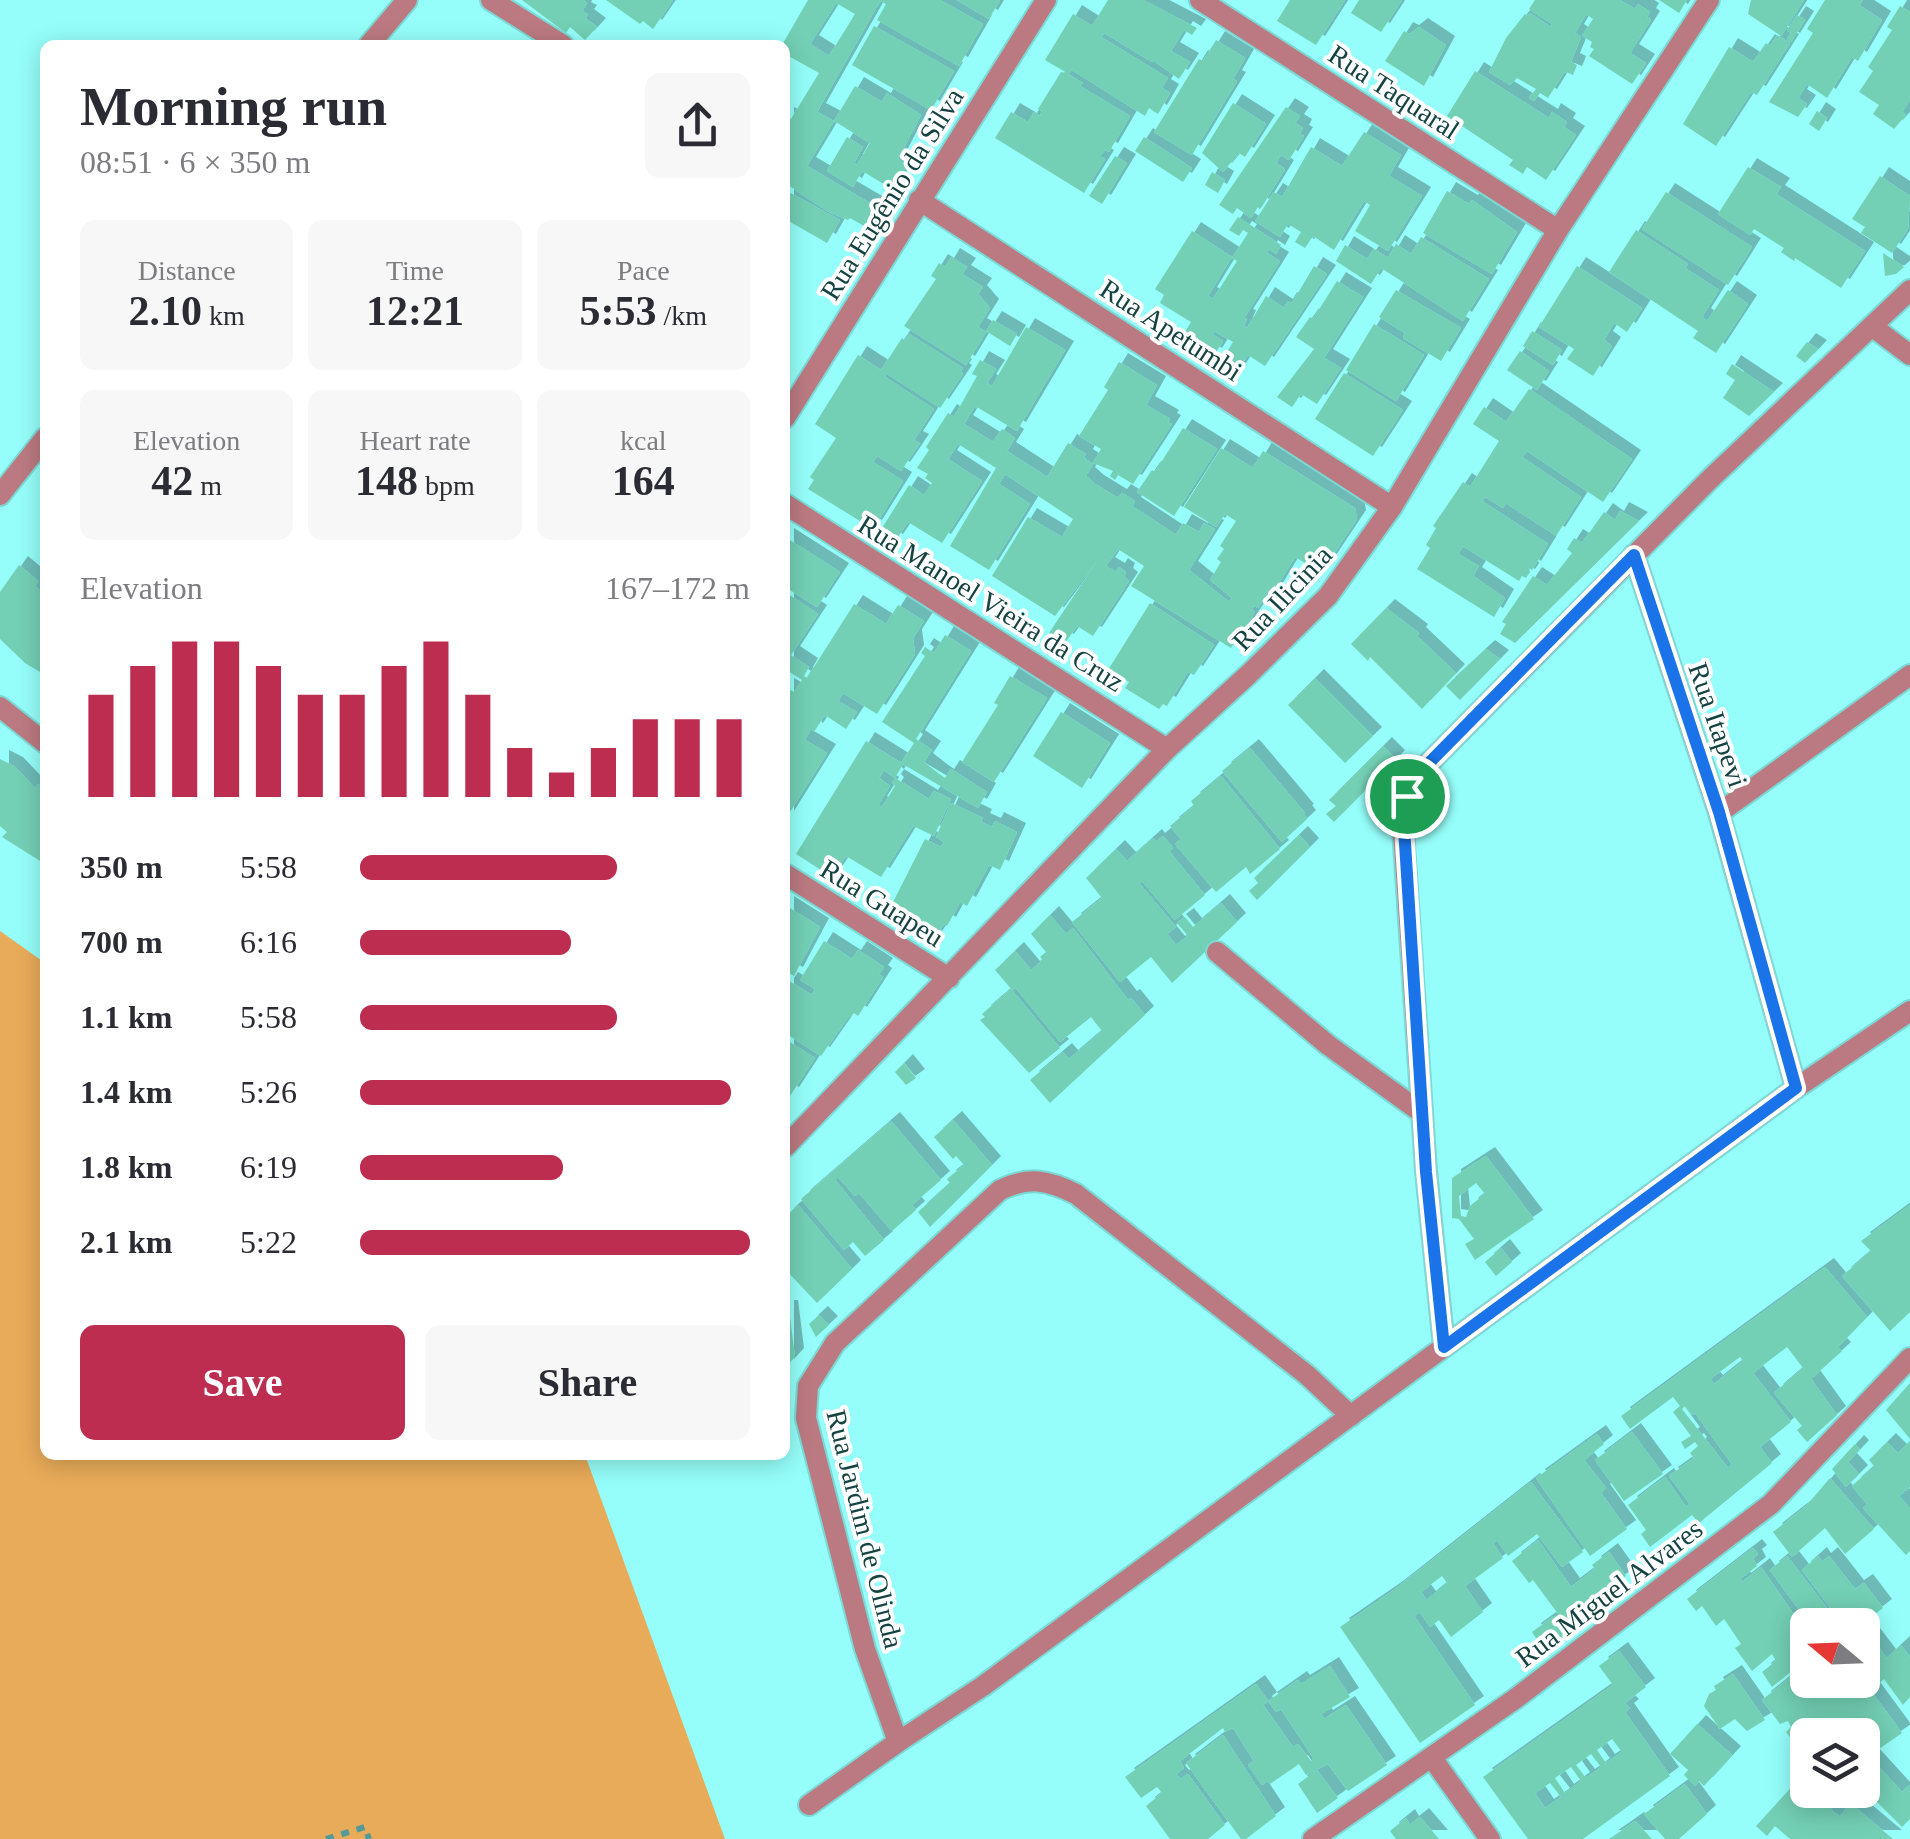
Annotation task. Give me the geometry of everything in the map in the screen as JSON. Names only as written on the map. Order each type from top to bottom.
[{"type":"street","points":[[372,40],[406,0]]},
{"type":"street","points":[[492,0],[555,40]]},
{"type":"street","name":"Rua Eugênio da Silva","points":[[790,410],[1046,0]]},
{"type":"street","name":"Rua Taquaral","points":[[1200,0],[1558,230]]},
{"type":"street","name":"Rua Ilicinia","points":[[790,1143],[1166,749],[1250,674],[1328,596],[1392,506],[1558,230],[1709,0]]},
{"type":"street","name":"Rua Apetumbi","points":[[920,200],[1392,506]]},
{"type":"street","points":[[1444,1347],[1422,1113],[1403,830],[1407,796],[1416,777],[1430,762],[1634,555],[1910,290]]},
{"type":"street","points":[[1873,327],[1910,355]]},
{"type":"street","points":[[0,494],[40,444]]},
{"type":"street","name":"Rua Manoel Vieira da Cruz","points":[[790,507],[1166,749]]},
{"type":"street","name":"Rua Itapevi","points":[[1634,555],[1719,812],[1796,1088]]},
{"type":"street","points":[[1719,812],[1910,675]]},
{"type":"street","points":[[0,706],[40,739]]},
{"type":"street","name":"Rua Guapeu","points":[[790,877],[949,978]]},
{"type":"street","points":[[1217,952],[1328,1044],[1422,1113]]},
{"type":"street","points":[[809,1805],[983,1686],[1194,1527],[1796,1088],[1910,1011]]},
{"type":"street","name":"Rua Jardim de Olinda","points":[[898,1742],[865,1649],[806,1418],[808,1386],[835,1343],[1000,1190],[1020,1180],[1043,1180],[1076,1194],[1306,1375],[1351,1416]]},
{"type":"street","name":"Rua Miguel Alvares","points":[[1313,1839],[1432,1758],[1771,1504],[1910,1358]]},
{"type":"street","points":[[1432,1758],[1490,1839]]},
{"type":"path","points":[[326,1839],[365,1827],[369,1839]]},
{"type":"shaded area","points":[[0,931],[40,959],[40,1460],[587,1460],[725,1839],[0,1839]]},
{"type":"building","points":[[522,0],[583,0],[587,3],[582,11],[588,14],[585,18],[597,27],[585,40],[570,27],[566,33]]},
{"type":"building","points":[[606,0],[673,0],[653,29]]},
{"type":"building","points":[[808,0],[940,0],[983,24],[959,66],[877,20],[886,4],[880,1],[817,112],[834,121],[807,166],[885,212],[873,231],[829,212],[790,186],[790,118],[819,73],[790,57],[790,40],[785,40]],"holes":[[[836,3],[855,14],[829,56],[810,44]]]},
{"type":"building","points":[[957,0],[1000,0],[989,19]]},
{"type":"building","points":[[1108,0],[1143,0],[1197,28],[1192,35],[1184,30],[1171,51],[1190,62],[1179,79],[1104,33],[1101,37],[1168,78],[1162,88],[1170,93],[1158,114],[1149,108],[1145,116],[1072,70],[1068,74],[1083,83],[1080,86],[1130,116],[1109,152],[1105,150],[1100,156],[1105,159],[1084,193],[995,138],[1011,112],[1028,122],[1034,112],[1040,116],[1042,111],[1038,109],[1061,72],[1067,73],[1045,60],[1073,14],[1092,26]]},
{"type":"building","points":[[1290,0],[1345,0],[1316,45],[1277,21]]},
{"type":"building","points":[[1359,0],[1402,0],[1381,32],[1351,13]]},
{"type":"building","points":[[1535,0],[1620,0],[1650,12],[1647,17],[1651,20],[1630,53],[1646,63],[1632,84],[1589,56],[1594,49],[1590,47],[1592,42],[1582,36],[1593,19],[1586,14],[1575,33],[1581,37],[1571,62],[1577,65],[1573,75],[1563,74],[1548,98],[1540,93],[1534,101],[1529,98],[1536,89],[1517,78],[1510,85],[1489,72],[1506,38],[1525,14],[1530,13],[1551,27],[1529,9]]},
{"type":"building","points":[[1659,0],[1687,0],[1679,13]]},
{"type":"building","points":[[1751,0],[1804,0],[1781,36],[1748,14]]},
{"type":"building","points":[[1825,0],[1863,0],[1859,5],[1882,20],[1858,61],[1852,57],[1827,98],[1807,84],[1798,98],[1807,104],[1798,117],[1769,102],[1813,33],[1807,29]]},
{"type":"building","points":[[1900,6],[1910,12],[1910,100],[1902,112],[1906,115],[1894,129],[1873,114],[1879,105],[1859,92],[1873,71],[1868,67],[1892,30],[1887,27]]},
{"type":"building","points":[[1797,15],[1805,20],[1791,42],[1787,30]]},
{"type":"building","points":[[874,26],[954,71],[931,110],[852,65]]},
{"type":"building","points":[[1419,27],[1446,45],[1424,86],[1385,61],[1404,31],[1410,34]]},
{"type":"building","points":[[1777,35],[1790,43],[1757,95],[1751,92],[1716,146],[1683,124],[1729,47],[1753,62]]},
{"type":"building","points":[[1216,40],[1245,58],[1233,79],[1237,81],[1192,155],[1154,132],[1199,59],[1203,61]]},
{"type":"building","points":[[1475,71],[1549,118],[1552,112],[1567,122],[1564,127],[1576,135],[1546,180],[1527,167],[1523,174],[1509,165],[1513,160],[1447,116]]},
{"type":"building","points":[[855,86],[882,102],[887,93],[921,115],[898,159],[907,165],[892,189],[862,171],[853,187],[827,171],[847,137],[863,147],[854,163],[857,165],[870,143],[834,121]]},
{"type":"building","points":[[1233,103],[1266,124],[1245,157],[1239,153],[1223,172],[1202,153]]},
{"type":"building","points":[[1286,107],[1300,116],[1295,123],[1303,128],[1300,134],[1304,136],[1289,160],[1281,155],[1276,163],[1285,169],[1261,208],[1251,218],[1237,208],[1233,214],[1219,205]]},
{"type":"building","points":[[1817,111],[1827,118],[1819,131],[1809,124]]},
{"type":"building","points":[[1364,132],[1401,155],[1389,176],[1422,196],[1388,251],[1355,231],[1370,205],[1364,201],[1334,250],[1313,236],[1305,248],[1295,242],[1301,232],[1288,224],[1280,237],[1255,221],[1274,192],[1282,197],[1311,147],[1342,166]]},
{"type":"building","points":[[1144,137],[1192,168],[1183,182],[1135,151]]},
{"type":"building","points":[[1115,156],[1127,163],[1102,204],[1089,196]]},
{"type":"building","points":[[1748,167],[1781,187],[1776,194],[1865,251],[1841,288],[1795,258],[1794,261],[1781,252],[1784,248],[1754,229],[1750,235],[1718,214]]},
{"type":"building","points":[[1212,172],[1225,180],[1218,193],[1205,185]]},
{"type":"building","points":[[1880,176],[1910,196],[1908,229],[1892,253],[1861,233],[1865,227],[1852,219]]},
{"type":"building","points":[[1447,191],[1469,204],[1472,200],[1517,232],[1492,274],[1423,233]]},
{"type":"building","points":[[1666,192],[1752,247],[1728,285],[1642,229]]},
{"type":"building","points":[[790,193],[840,220],[827,243],[790,222]]},
{"type":"building","points":[[1238,217],[1281,245],[1276,254],[1269,249],[1267,253],[1280,261],[1244,318],[1247,328],[1266,296],[1284,308],[1288,301],[1292,303],[1314,266],[1327,274],[1265,366],[1248,355],[1237,372],[1221,362],[1233,342],[1214,331],[1212,334],[1223,341],[1213,357],[1182,337],[1191,322],[1160,303],[1164,295],[1155,289],[1192,231],[1232,257],[1208,296],[1213,299],[1237,261],[1232,258],[1248,233],[1243,230],[1239,236],[1229,230]]},
{"type":"building","points":[[1636,230],[1719,290],[1702,317],[1707,321],[1728,290],[1748,304],[1716,353],[1693,338],[1698,331],[1609,272]]},
{"type":"building","points":[[1421,237],[1489,279],[1463,321],[1381,268],[1371,284],[1336,261],[1345,245],[1367,259],[1374,249],[1388,258],[1396,244],[1411,254]]},
{"type":"building","points":[[1883,253],[1904,267],[1885,276]]},
{"type":"building","points":[[951,257],[967,267],[962,274],[983,287],[978,294],[990,308],[978,327],[986,332],[966,365],[904,326],[936,279],[931,276],[939,263],[945,267]]},
{"type":"building","points":[[1577,266],[1642,308],[1627,332],[1614,323],[1604,340],[1612,346],[1593,376],[1567,359],[1574,349],[1539,327]]},
{"type":"building","points":[[1337,281],[1363,297],[1324,358],[1341,368],[1317,404],[1301,394],[1292,407],[1277,397],[1314,349],[1296,337],[1310,317],[1313,319]]},
{"type":"building","points":[[1396,290],[1461,328],[1441,361],[1403,338],[1405,333],[1379,317]]},
{"type":"building","points":[[993,320],[1017,334],[1010,346],[986,331]]},
{"type":"building","points":[[1374,324],[1424,355],[1396,401],[1346,370]]},
{"type":"building","points":[[1026,327],[1065,350],[1017,431],[975,406],[964,424],[993,442],[1002,429],[1015,438],[1007,451],[1047,477],[1068,443],[1086,454],[1084,458],[1093,464],[1086,476],[1095,484],[1118,498],[1122,493],[1135,501],[1132,506],[1176,535],[1183,523],[1199,532],[1204,523],[1215,529],[1189,570],[1229,602],[1232,598],[1210,580],[1221,562],[1217,559],[1224,549],[1220,546],[1236,521],[1225,514],[1216,527],[1184,507],[1221,448],[1253,468],[1263,451],[1355,508],[1357,519],[1321,573],[1295,557],[1273,593],[1268,591],[1258,608],[1254,606],[1255,612],[1231,648],[1131,586],[1144,566],[1118,549],[1106,566],[1116,572],[1119,567],[1129,581],[1093,636],[1077,626],[1065,643],[1049,633],[1099,558],[1055,616],[992,576],[1028,517],[1062,537],[1073,519],[1005,474],[999,484],[1030,504],[989,570],[950,546],[996,468],[958,444],[948,459],[982,481],[942,543],[908,522],[894,543],[879,533],[909,485],[924,495],[932,483],[925,478],[928,474],[917,468],[948,413],[954,417],[977,376],[972,374],[980,360],[996,369],[987,383],[992,386]]},
{"type":"building","points":[[1532,331],[1562,350],[1553,365],[1523,346]]},
{"type":"building","points":[[909,334],[963,368],[963,374],[940,408],[886,373],[885,377],[934,409],[914,440],[920,443],[901,471],[877,456],[873,462],[903,481],[873,529],[808,489],[814,480],[810,477],[836,438],[815,424],[858,355],[881,370],[902,338],[905,341]]},
{"type":"building","points":[[1807,342],[1818,349],[1805,363],[1796,356]]},
{"type":"building","points":[[1520,351],[1549,371],[1537,390],[1507,370]]},
{"type":"building","points":[[1119,362],[1157,385],[1146,405],[1172,424],[1133,484],[1118,475],[1115,480],[1110,476],[1113,471],[1093,463],[1101,449],[1079,436],[1108,390],[1104,387]]},
{"type":"building","points":[[1732,364],[1774,392],[1749,416],[1723,398],[1735,380],[1726,374]]},
{"type":"building","points":[[1344,373],[1403,410],[1373,456],[1315,419]]},
{"type":"building","points":[[1529,389],[1632,459],[1603,502],[1527,451],[1522,457],[1581,497],[1556,536],[1506,503],[1503,508],[1485,497],[1482,501],[1548,544],[1532,570],[1528,567],[1526,578],[1522,576],[1519,581],[1463,546],[1458,554],[1479,566],[1473,576],[1505,598],[1494,617],[1417,569],[1430,548],[1426,545],[1436,528],[1433,526],[1463,482],[1470,487],[1499,441],[1473,424],[1484,407],[1506,422]]},
{"type":"building","points":[[1183,428],[1217,449],[1174,516],[1137,492]]},
{"type":"building","points":[[1620,511],[1639,521],[1515,643],[1500,634],[1506,624],[1502,622],[1533,576],[1547,585],[1572,553],[1567,549],[1574,538],[1582,543],[1604,512],[1615,520]]},
{"type":"building","points":[[790,540],[840,572],[817,607],[790,590]]},
{"type":"building","points":[[19,565],[38,581],[35,586],[40,590],[40,672],[0,639],[0,592]]},
{"type":"building","points":[[790,595],[818,614],[791,655],[809,667],[804,676],[807,678],[854,604],[886,624],[898,605],[924,621],[913,638],[915,654],[877,714],[843,693],[838,701],[857,712],[846,729],[825,715],[814,732],[811,729],[805,740],[827,753],[790,812],[790,690],[794,692],[802,680],[790,672]]},
{"type":"building","points":[[1150,603],[1214,645],[1194,675],[1188,672],[1167,706],[1163,704],[1159,709],[1125,688],[1129,682],[1108,670]]},
{"type":"building","points":[[1386,608],[1419,633],[1417,636],[1456,673],[1422,709],[1370,657],[1368,661],[1351,644]]},
{"type":"building","points":[[945,635],[971,651],[916,739],[932,750],[924,762],[938,773],[945,778],[951,769],[987,792],[978,808],[901,763],[914,743],[882,722],[925,656],[921,653],[925,647],[934,653]]},
{"type":"building","points":[[1486,649],[1500,659],[1460,700],[1446,686]]},
{"type":"building","points":[[1010,676],[1047,698],[994,782],[962,762],[998,705],[994,703]]},
{"type":"building","points":[[1315,678],[1373,736],[1345,763],[1288,705]]},
{"type":"building","points":[[1061,712],[1110,743],[1082,788],[1033,756]]},
{"type":"building","points":[[866,741],[903,764],[895,778],[929,799],[934,791],[951,799],[934,836],[913,826],[881,877],[846,856],[832,877],[796,854]],"holes":[[[884,770],[895,778],[895,786],[882,807],[878,805],[890,786],[879,778]]]},
{"type":"building","points":[[1383,746],[1396,759],[1334,822],[1326,814],[1336,806],[1329,800]]},
{"type":"building","points":[[1250,748],[1305,813],[1307,819],[1282,842],[1222,771]]},
{"type":"building","points":[[0,759],[14,766],[35,788],[40,786],[40,861],[2,837],[7,832],[0,826]]},
{"type":"building","points":[[1221,776],[1280,849],[1250,874],[1246,867],[1216,892],[1175,844],[1181,839],[1170,826],[1194,806],[1191,801]]},
{"type":"building","points":[[951,803],[983,818],[981,822],[992,827],[995,821],[1017,832],[1000,870],[989,865],[967,906],[960,902],[947,926],[944,924],[933,940],[917,930],[920,924],[890,908],[925,839],[941,847],[944,842],[936,837]]},
{"type":"building","points":[[1299,835],[1310,847],[1257,900],[1249,891],[1258,883],[1254,878]]},
{"type":"building","points":[[1163,836],[1173,848],[1169,851],[1205,895],[1175,920],[1142,881],[1139,883],[1176,927],[1167,934],[1176,945],[1188,936],[1177,923],[1185,917],[1193,927],[1221,903],[1237,922],[1172,983],[1151,957],[1120,982],[1072,922],[1102,898],[1086,878],[1116,849],[1127,861],[1153,838],[1156,842]]},
{"type":"building","points":[[790,908],[820,927],[794,976],[790,974]]},
{"type":"building","points":[[1050,915],[1066,934],[1073,928],[1128,1000],[1131,998],[1145,1015],[1050,1103],[1030,1080],[1063,1052],[1069,1059],[1102,1031],[1091,1017],[1060,1042],[1016,988],[1012,990],[995,970],[1015,951],[1031,970],[1043,960],[1040,957],[1046,952],[1031,934]]},
{"type":"building","points":[[824,941],[852,959],[858,950],[884,967],[879,974],[883,977],[858,1016],[854,1013],[847,1019],[821,1056],[790,1036],[790,982],[812,995],[815,989],[800,980]]},
{"type":"building","points":[[1011,989],[1060,1048],[1029,1073],[980,1020]]},
{"type":"building","points":[[790,1042],[815,1058],[790,1096]]},
{"type":"building","points":[[904,1063],[916,1078],[906,1085],[895,1072]]},
{"type":"building","points":[[953,1120],[992,1165],[930,1227],[918,1212],[964,1165],[956,1156],[953,1159],[934,1137]]},
{"type":"building","points":[[891,1121],[941,1180],[912,1205],[916,1210],[892,1231],[859,1193],[855,1196],[838,1177],[835,1180],[884,1240],[865,1256],[853,1242],[844,1250],[801,1199]]},
{"type":"building","points":[[1486,1156],[1534,1219],[1475,1260],[1465,1244],[1474,1239],[1459,1219],[1452,1218],[1452,1178]],"holes":[[[1476,1183],[1485,1194],[1470,1206],[1466,1217],[1461,1216],[1459,1196]]]},
{"type":"building","points":[[798,1205],[852,1269],[817,1303],[790,1274],[790,1212]]},
{"type":"building","points":[[1910,1205],[1910,1312],[1890,1331],[1842,1276],[1871,1251],[1861,1241]]},
{"type":"building","points":[[1501,1248],[1512,1262],[1496,1276],[1485,1262]]},
{"type":"building","points":[[1825,1267],[1867,1317],[1838,1347],[1842,1351],[1811,1379],[1837,1415],[1807,1442],[1797,1430],[1802,1426],[1774,1393],[1803,1368],[1787,1347],[1753,1373],[1791,1422],[1760,1447],[1772,1463],[1699,1523],[1692,1515],[1650,1547],[1641,1534],[1646,1530],[1628,1505],[1665,1477],[1686,1507],[1690,1504],[1669,1476],[1694,1458],[1690,1453],[1698,1446],[1695,1442],[1685,1449],[1681,1442],[1691,1436],[1673,1412],[1680,1406],[1673,1397],[1630,1429],[1621,1416]],"holes":[[[1740,1357],[1743,1361],[1714,1384],[1710,1379]],[[1685,1406],[1692,1415],[1695,1413],[1732,1464],[1728,1468],[1682,1409]]]},
{"type":"building","points":[[819,1315],[829,1325],[816,1337],[809,1324]]},
{"type":"building","points":[[790,1317],[795,1357],[790,1362]]},
{"type":"building","points":[[1910,1383],[1910,1439],[1886,1410]]},
{"type":"building","points":[[1632,1432],[1663,1474],[1624,1501],[1595,1460]]},
{"type":"building","points":[[1597,1434],[1604,1444],[1584,1460],[1606,1488],[1601,1493],[1627,1529],[1590,1556],[1536,1478]]},
{"type":"building","points":[[1910,1441],[1910,1487],[1899,1496],[1910,1508],[1910,1551],[1906,1555],[1863,1508],[1867,1504],[1852,1486],[1874,1466],[1869,1460],[1887,1442],[1898,1453]]},
{"type":"building","points":[[1855,1444],[1860,1449],[1848,1462],[1859,1474],[1846,1487],[1832,1469]]},
{"type":"building","points":[[1830,1478],[1874,1529],[1845,1554],[1825,1528],[1792,1557],[1773,1532],[1806,1506]]},
{"type":"building","points":[[1531,1482],[1583,1552],[1562,1567],[1537,1534],[1508,1556],[1497,1540],[1493,1543],[1503,1558],[1465,1586],[1483,1612],[1451,1637],[1439,1620],[1430,1627],[1420,1612],[1414,1616],[1475,1705],[1420,1743],[1340,1627],[1394,1590]],"holes":[[[1442,1576],[1447,1583],[1427,1600],[1421,1592]]]},
{"type":"building","points":[[1538,1540],[1571,1587],[1595,1569],[1592,1565],[1609,1552],[1626,1576],[1610,1588],[1618,1598],[1546,1653],[1532,1632],[1554,1616],[1559,1624],[1564,1622],[1533,1580],[1529,1583],[1512,1561]]},
{"type":"building","points":[[1753,1548],[1758,1554],[1753,1558],[1757,1566],[1740,1579],[1742,1582],[1761,1567],[1790,1609],[1790,1673],[1772,1687],[1762,1672],[1776,1661],[1772,1654],[1752,1671],[1735,1648],[1741,1644],[1724,1619],[1716,1626],[1702,1606],[1696,1611],[1687,1599]]},
{"type":"building","points":[[1787,1556],[1827,1608],[1798,1608],[1770,1570]]},
{"type":"building","points":[[1818,1556],[1822,1562],[1829,1556],[1855,1589],[1864,1583],[1883,1608],[1830,1608],[1802,1570]]},
{"type":"building","points":[[1901,1645],[1910,1657],[1910,1697],[1903,1705],[1884,1679],[1880,1683],[1880,1649],[1887,1658]]},
{"type":"building","points":[[1619,1651],[1646,1687],[1625,1703],[1630,1708],[1625,1712],[1670,1776],[1583,1839],[1528,1839],[1483,1777],[1613,1685],[1599,1666]],"holes":[[[1612,1739],[1622,1752],[1606,1763],[1597,1750]],[[1591,1754],[1601,1767],[1586,1778],[1576,1765]],[[1571,1767],[1581,1781],[1565,1793],[1555,1778]],[[1550,1783],[1561,1797],[1545,1808],[1535,1793]]]},
{"type":"building","points":[[1330,1666],[1350,1697],[1321,1714],[1324,1719],[1346,1705],[1387,1765],[1348,1791],[1328,1764],[1306,1775],[1299,1764],[1270,1784],[1267,1781],[1262,1785],[1248,1765],[1254,1761],[1233,1728],[1225,1732],[1223,1728],[1180,1761],[1184,1768],[1176,1774],[1180,1779],[1188,1774],[1225,1825],[1208,1839],[1170,1839],[1146,1806],[1162,1793],[1157,1787],[1141,1798],[1125,1777],[1256,1684],[1268,1701],[1298,1680],[1301,1684]],"holes":[[[1268,1701],[1276,1712],[1281,1709],[1314,1759],[1311,1761],[1298,1744],[1293,1747],[1263,1705]]]},
{"type":"building","points":[[1733,1674],[1765,1720],[1747,1731],[1735,1719],[1720,1729],[1704,1706],[1709,1694],[1716,1690],[1714,1686]]},
{"type":"building","points":[[1790,1677],[1790,1698],[1876,1698],[1902,1733],[1880,1748],[1880,1718],[1790,1718],[1790,1725],[1788,1721],[1780,1724],[1762,1700]]},
{"type":"building","points":[[1697,1724],[1732,1755],[1704,1786],[1699,1781],[1695,1786],[1684,1775],[1688,1770],[1670,1754]]},
{"type":"building","points":[[1223,1735],[1276,1816],[1246,1839],[1241,1839],[1186,1763]]},
{"type":"building","points":[[1880,1768],[1902,1792],[1910,1785],[1910,1819],[1902,1827],[1880,1805]]},
{"type":"building","points":[[1317,1770],[1338,1798],[1317,1813],[1298,1784]]},
{"type":"building","points":[[1685,1784],[1707,1814],[1679,1839],[1665,1839],[1644,1814]]},
{"type":"building","points":[[1790,1789],[1790,1808],[1829,1808],[1840,1817],[1846,1808],[1856,1808],[1893,1839],[1790,1839],[1775,1826],[1767,1836],[1756,1826]]},
{"type":"building","points":[[1420,1817],[1439,1839],[1396,1839],[1390,1831],[1406,1818],[1410,1825]]},
{"type":"building","points":[[1635,1821],[1652,1839],[1609,1839],[1618,1833]]},
{"type":"route","points":[[1634,555],[1719,812],[1796,1088],[1444,1347],[1426,1172],[1403,830],[1407,796],[1416,777],[1430,762],[1634,555]]}]
